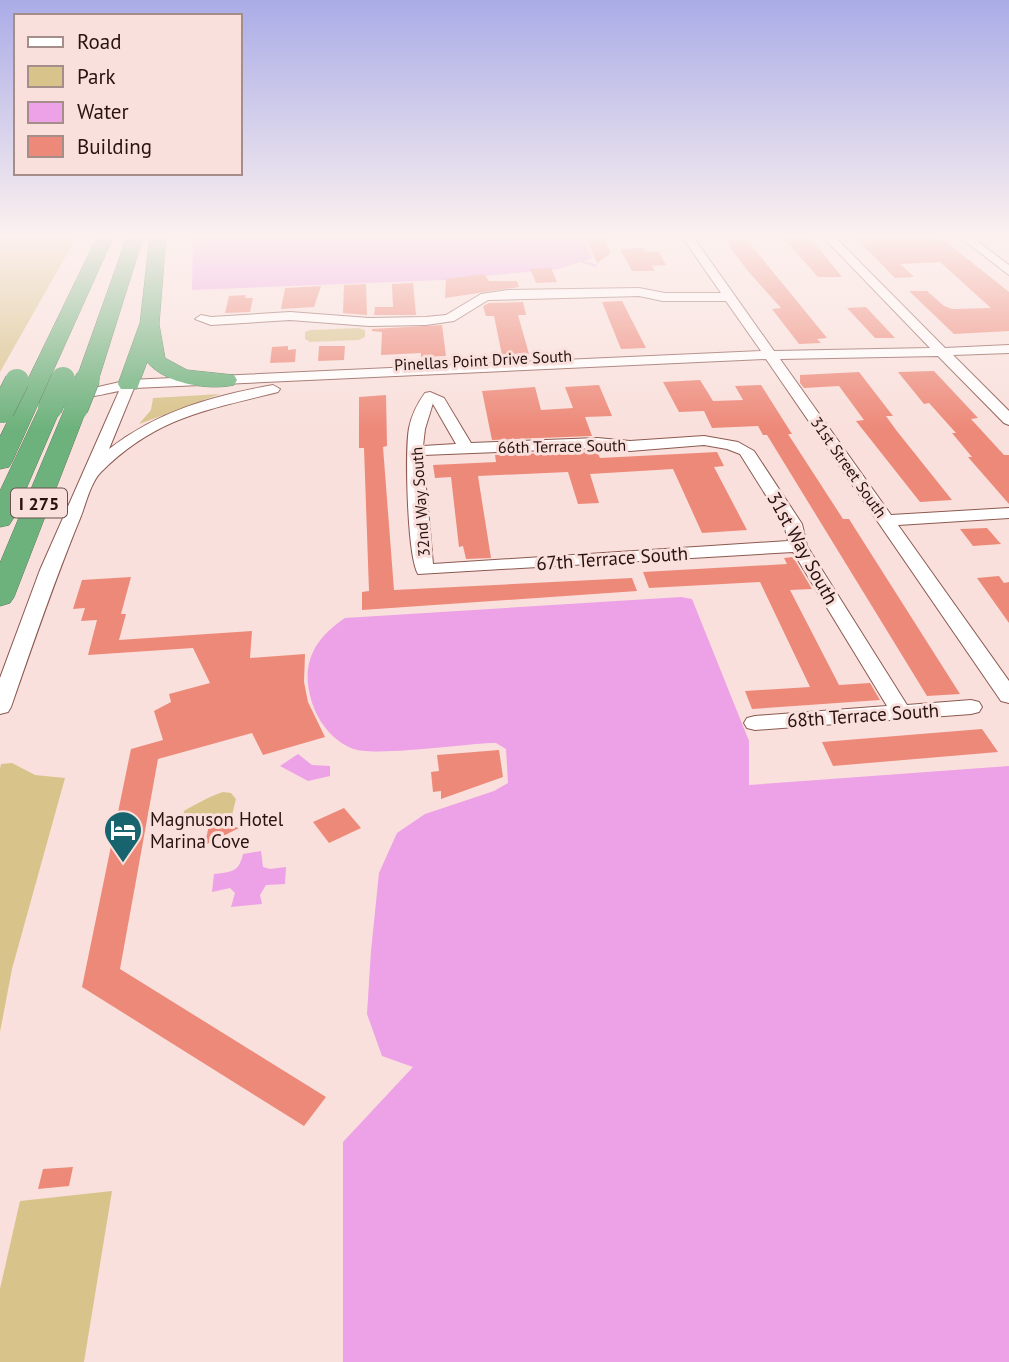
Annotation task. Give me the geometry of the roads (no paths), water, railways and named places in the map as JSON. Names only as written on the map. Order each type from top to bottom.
[{"type":"highway","points":[[0,462],[17,400],[61,302]]},
{"type":"highway","points":[[17,400],[70,302]]},
{"type":"highway","points":[[83,333],[94,302]]},
{"type":"highway","name":"I 275","points":[[0,597],[76,408],[93,384],[117,302]]},
{"type":"highway","points":[[151,302],[149,323],[152,352],[162,366],[186,376],[226,380]]},
{"type":"highway","points":[[127,390],[149,323]]},
{"type":"highway","name":"I 275","points":[[0,519],[17,400],[63,379],[73,356]]},
{"type":"street","points":[[201,319],[211,321],[290,316],[369,322],[426,321],[449,318],[477,302]]},
{"type":"street","name":"31st Street South","points":[[732,302],[1009,696]]},
{"type":"street","points":[[892,302],[1009,420]]},
{"type":"street","name":"Pinellas Point Drive South","points":[[17,400],[93,384],[127,390],[293,381],[313,385],[427,382],[774,360],[1009,349]]},
{"type":"street","name":"Pinellas Point Drive South","points":[[127,390],[226,380],[427,382]]},
{"type":"street","points":[[88,475],[131,438],[168,417],[220,399],[293,381]]},
{"type":"street","points":[[427,382],[466,448]]},
{"type":"street","name":"32nd Way South","points":[[425,570],[414,451],[427,382]]},
{"type":"street","points":[[0,707],[48,570],[127,390]]},
{"type":"street","points":[[422,410],[444,409]]},
{"type":"street","name":"66th Terrace South","points":[[414,451],[603,443],[626,446],[711,440]]},
{"type":"street","name":"31st Way South","points":[[711,440],[747,451],[793,524],[798,546],[901,712]]},
{"type":"street","points":[[887,520],[1009,513]]},
{"type":"street","name":"67th Terrace South","points":[[425,570],[798,546]]},
{"type":"street","name":"68th Terrace South","points":[[755,723],[971,707]]},
{"type":"water","points":[[681,597],[692,599],[749,741],[749,785],[1009,766],[1009,1362],[343,1362],[343,1142],[413,1067],[382,1056],[367,1014],[379,873],[397,833],[425,814],[494,791],[508,783],[506,749],[496,743],[362,751],[342,743],[327,730],[312,704],[308,673],[312,654],[322,638],[345,618]]},
{"type":"water","points":[[298,754],[312,765],[330,766],[330,776],[308,781],[280,766]]},
{"type":"water","points":[[261,851],[263,867],[286,867],[285,884],[266,885],[260,895],[262,904],[231,907],[235,893],[230,888],[212,892],[214,874],[237,868],[243,854]]},
{"type":"place","name":"Magnuson Hotel Marina Cove","points":[[123,864]]}]
